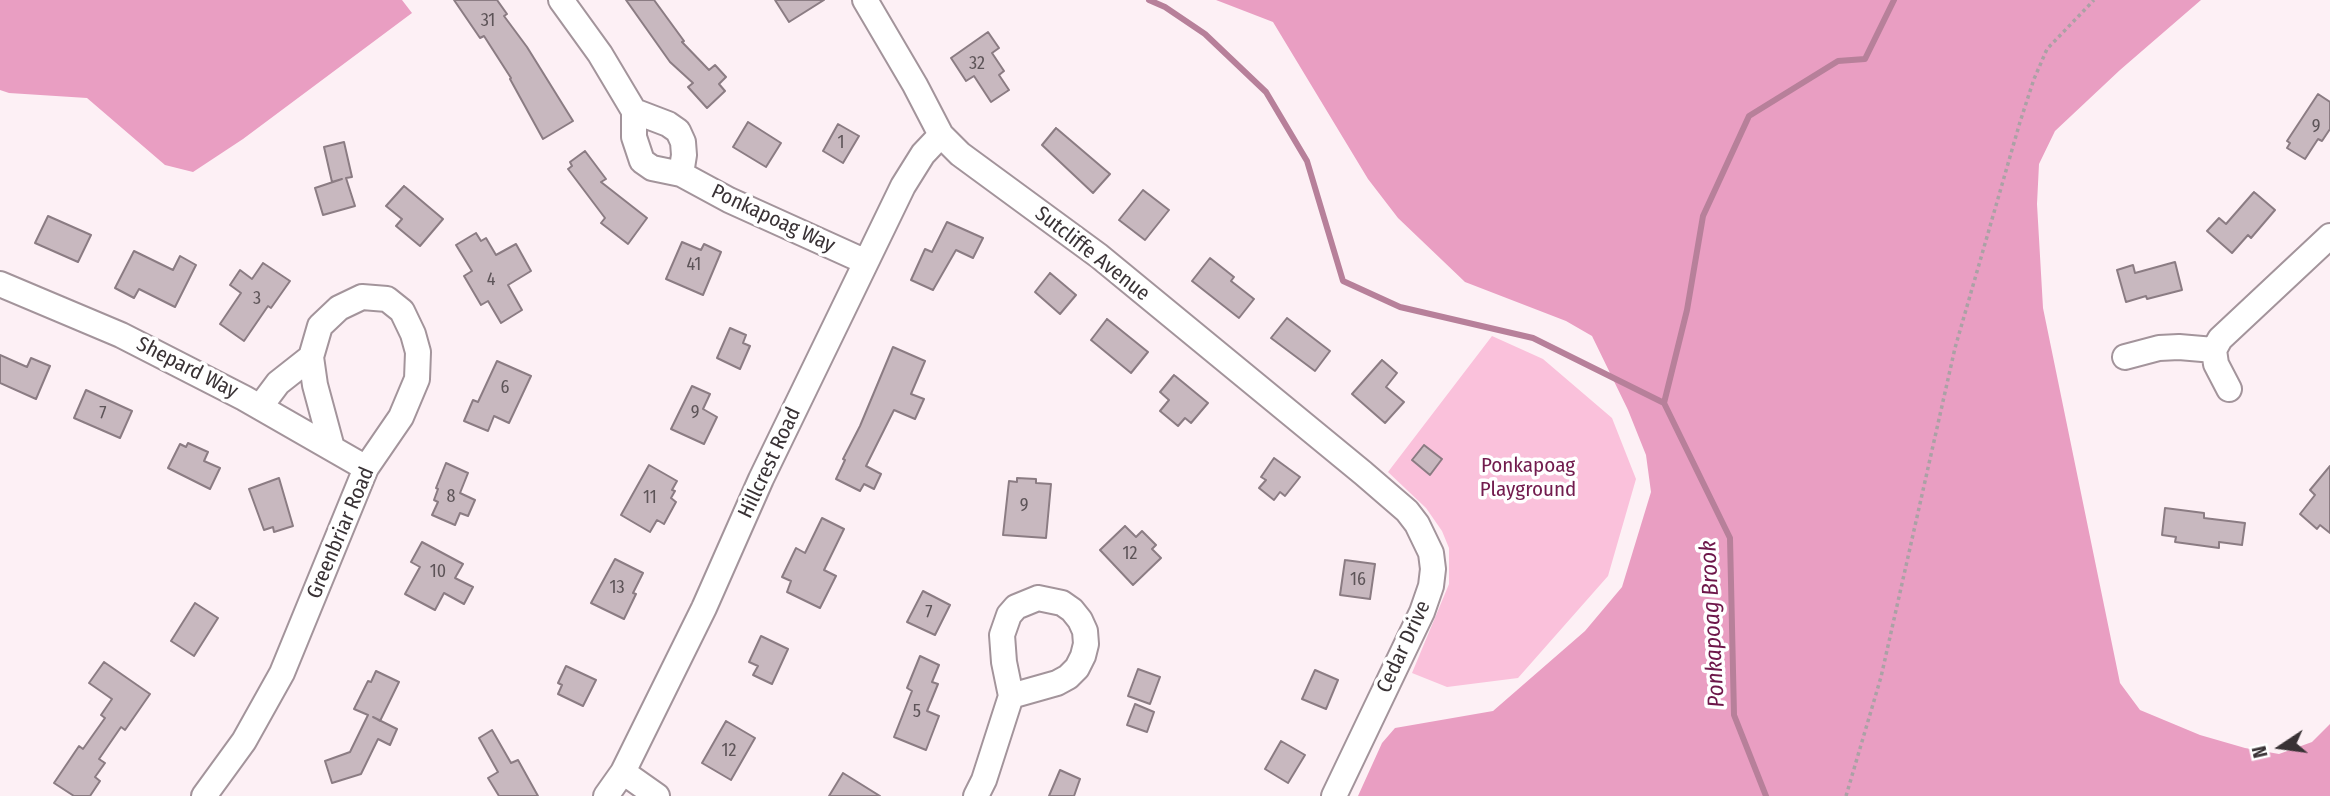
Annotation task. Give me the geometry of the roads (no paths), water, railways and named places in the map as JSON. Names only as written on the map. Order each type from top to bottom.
[{"type":"street","points":[[561,0],[600,54],[634,111],[668,124],[678,131],[683,142],[684,155],[681,174]]},
{"type":"street","name":"Sutcliffe Avenue","points":[[865,0],[941,135],[960,154],[1099,256],[1363,473]]},
{"type":"street","name":"Ponkapoag Way","points":[[634,111],[634,137],[642,161],[652,168],[681,174],[729,200],[866,262]]},
{"type":"street","name":"Hillcrest Road","points":[[606,796],[623,772],[704,608],[761,480],[903,186],[923,154],[941,135]]},
{"type":"street","points":[[2229,389],[2216,364],[2214,350],[2220,339],[2330,236]]},
{"type":"street","name":"Shepard Way","points":[[0,284],[121,335],[260,407],[366,468]]},
{"type":"street","name":"Greenbriar Road","points":[[204,796],[244,741],[282,673],[366,468],[401,417],[417,379],[418,352],[414,334],[402,310],[387,299],[362,298],[340,307],[320,326],[311,357],[315,385],[332,448]]},
{"type":"street","points":[[2125,357],[2159,348],[2214,350]]},
{"type":"street","points":[[260,407],[278,383],[311,357]]},
{"type":"street","name":"Cedar Drive","points":[[1334,796],[1422,612],[1431,586],[1433,569],[1431,553],[1418,524],[1407,510],[1363,473]]},
{"type":"street","points":[[976,796],[984,780],[1011,696]]},
{"type":"street","points":[[623,772],[657,796]]},
{"type":"waterway","name":"Ponkapoag Brook","points":[[1149,0],[1165,7],[1205,34],[1266,92],[1307,161],[1343,281],[1400,307],[1533,338],[1664,403],[1730,538],[1734,715],[1766,796]]},
{"type":"waterway","points":[[1664,403],[1687,310],[1703,216],[1749,116],[1838,61],[1865,59],[1894,0]]},
{"type":"park label","name":"Ponkapoag Playground","points":[[1528,478]]}]
